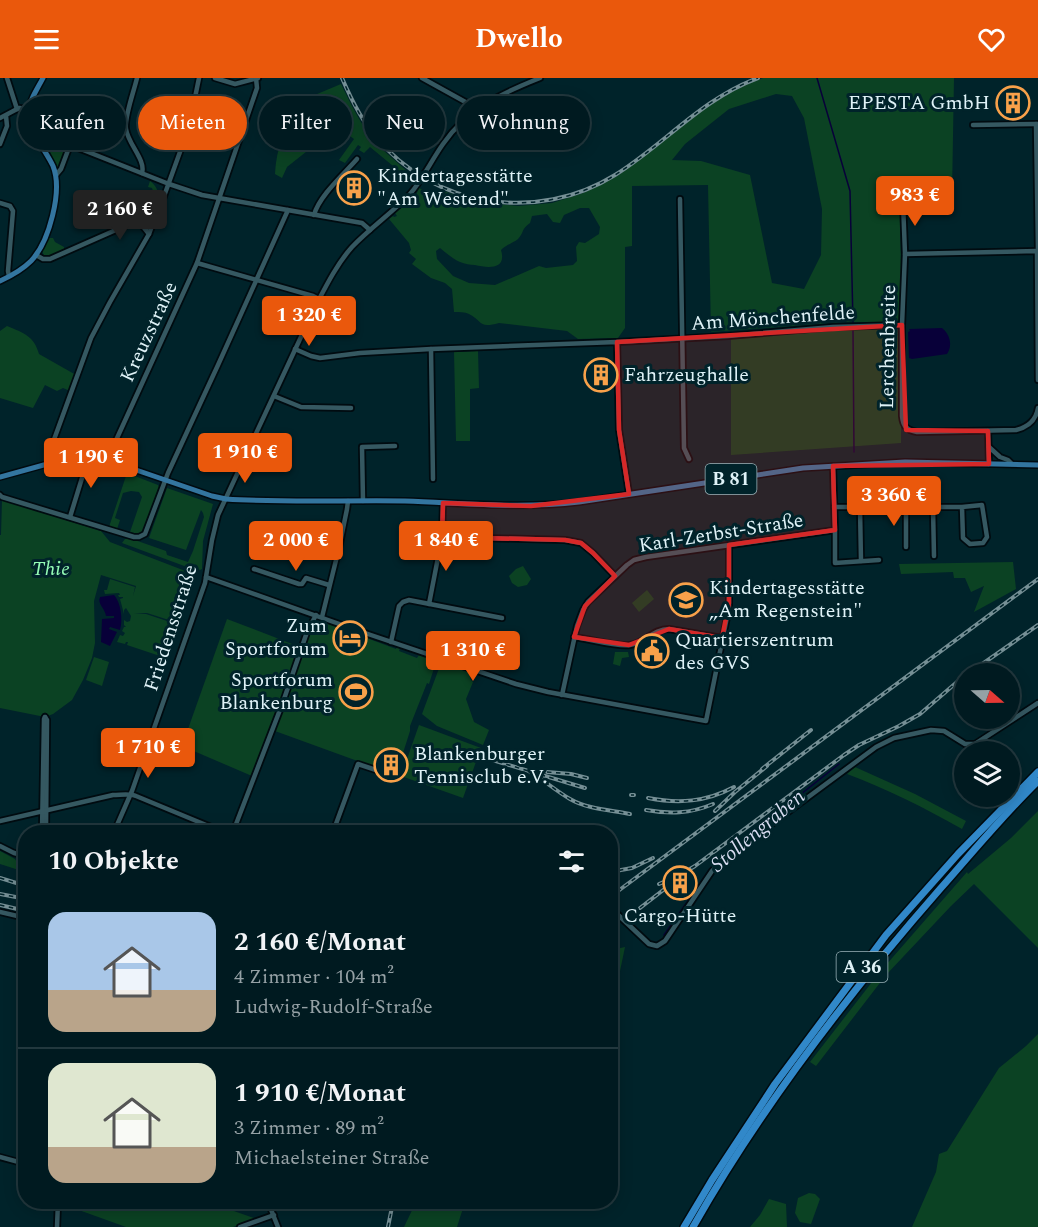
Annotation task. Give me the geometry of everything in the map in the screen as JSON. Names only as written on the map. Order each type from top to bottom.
[{"type":"highway","name":"A 36","points":[[684,1227],[775,1084],[886,935],[958,854],[1038,772]]},
{"type":"highway","name":"A 36","points":[[693,1227],[781,1087],[836,1013],[964,861],[1038,781]]},
{"type":"main road","points":[[33,96],[43,78]]},
{"type":"main road","points":[[0,281],[26,266],[36,255],[45,237],[52,214],[56,175],[44,150]]},
{"type":"main road","name":"B 81","points":[[0,477],[74,457],[87,457],[107,460],[226,499],[531,506],[579,502],[793,469],[905,462],[1038,465]]},
{"type":"street","points":[[0,144],[7,126],[3,117],[17,109],[7,78]]},
{"type":"street","points":[[137,78],[125,124],[129,140],[142,164],[142,173]]},
{"type":"street","points":[[49,463],[48,456],[92,338],[149,234],[164,199],[189,127],[199,78]]},
{"type":"street","points":[[215,78],[235,84],[257,78]]},
{"type":"street","name":"Kreuzstraße","points":[[107,460],[197,263],[257,88],[257,78]]},
{"type":"street","points":[[422,78],[457,97]]},
{"type":"street","name":"Friedensstraße","points":[[498,96],[540,78]]},
{"type":"street","points":[[973,124],[1037,124],[1038,380]]},
{"type":"street","name":"Friedensstraße","points":[[117,825],[137,776],[206,577],[218,515],[319,299],[351,248],[409,195],[423,178],[448,136],[457,127]]},
{"type":"street","points":[[56,175],[60,171],[68,150]]},
{"type":"street","points":[[83,150],[202,195],[362,223],[370,230]]},
{"type":"street","points":[[314,215],[322,199],[357,159]]},
{"type":"street","name":"Am Mönchenfelde","points":[[680,199],[684,448],[689,459]]},
{"type":"street","points":[[0,202],[10,206],[13,211],[9,276]]},
{"type":"street","name":"Lerchenbreite","points":[[903,202],[905,254],[903,422],[908,430],[917,432],[1016,430],[1030,424],[1038,408]]},
{"type":"street","points":[[36,255],[43,259],[50,259],[137,222],[158,210]]},
{"type":"street","points":[[0,495],[134,537],[142,536],[146,531],[165,480],[288,210]]},
{"type":"street","points":[[137,222],[149,234]]},
{"type":"street","points":[[905,254],[1037,251]]},
{"type":"street","points":[[197,263],[319,299]]},
{"type":"street","name":"Am Mönchenfelde","points":[[295,349],[315,358],[431,349],[704,338],[833,327],[903,325]]},
{"type":"street","points":[[617,342],[619,430],[629,494]]},
{"type":"street","points":[[431,349],[433,479]]},
{"type":"street","points":[[274,396],[301,407],[351,408]]},
{"type":"street","points":[[988,431],[989,464]]},
{"type":"street","points":[[363,501],[362,447],[395,446]]},
{"type":"street","points":[[989,447],[1000,458],[1012,464]]},
{"type":"street","points":[[70,517],[87,457]]},
{"type":"street","points":[[833,466],[835,563],[879,560]]},
{"type":"street","points":[[236,825],[307,632],[319,616],[329,585],[348,501]]},
{"type":"street","points":[[429,604],[442,537],[443,503]]},
{"type":"street","points":[[834,507],[982,505],[987,537],[983,543],[970,544],[963,538],[963,507]]},
{"type":"street","points":[[906,506],[906,547]]},
{"type":"street","points":[[860,507],[861,561]]},
{"type":"street","points":[[933,507],[934,556]]},
{"type":"street","name":"Karl-Zerbst-Straße","points":[[562,694],[579,617],[588,602],[629,563],[644,557],[834,530]]},
{"type":"street","points":[[442,537],[565,540],[581,543],[615,576]]},
{"type":"street","points":[[206,577],[503,680],[562,694],[706,721],[729,603],[729,545]]},
{"type":"street","points":[[254,569],[299,584],[302,584],[306,578],[329,585]]},
{"type":"street","points":[[391,642],[399,606],[409,600],[502,618]]},
{"type":"street","points":[[574,637],[629,645],[637,643],[660,629],[669,629],[722,638]]},
{"type":"street","points":[[618,915],[644,940],[657,946],[664,941],[712,871],[723,860],[876,747],[894,738],[936,729],[944,731],[965,744],[975,744],[1038,703]]},
{"type":"street","points":[[44,811],[47,720],[45,717],[44,719],[44,811],[44,825]]},
{"type":"street","points":[[336,825],[358,764],[397,777]]},
{"type":"street","points":[[0,821],[113,795],[129,794],[206,825]]},
{"type":"street","points":[[0,846],[18,854]]},
{"type":"street","points":[[0,912],[18,916]]},
{"type":"street","points":[[0,1156],[18,1162]]},
{"type":"street","points":[[57,1227],[58,1209]]},
{"type":"street","points":[[271,1209],[278,1227]]},
{"type":"street","points":[[240,1227],[274,1215]]},
{"type":"highlighted area","points":[[902,325],[906,430],[988,431],[989,464],[833,466],[835,530],[729,545],[729,603],[722,638],[669,629],[629,645],[574,637],[585,606],[615,576],[593,553],[581,543],[565,540],[442,537],[443,503],[531,506],[629,494],[619,430],[617,342]]},
{"type":"green space","points":[[763,78],[954,78],[952,194],[905,194],[897,203],[900,212],[902,322],[843,322],[711,332],[708,185],[632,186],[632,246],[625,247],[625,328],[618,338],[578,339],[567,331],[499,323],[484,325],[469,314],[454,312],[452,289],[445,283],[431,278],[412,264],[416,259],[409,253],[411,250],[409,243],[389,219],[397,216],[395,213],[416,195],[419,188],[429,193],[443,191],[477,202],[518,206],[552,203],[583,193],[617,176],[711,103]],"holes":[[[776,94],[792,96],[804,118],[822,209],[821,255],[804,289],[772,283],[750,175],[701,161],[672,160],[685,144],[729,109]],[[580,208],[589,208],[600,227],[599,234],[585,243],[579,242],[576,247],[577,261],[573,265],[546,268],[539,266],[495,285],[469,283],[453,276],[437,259],[436,251],[440,248],[462,263],[485,267],[495,266],[501,261],[501,250],[518,239],[530,223],[532,216],[547,214],[553,222],[560,223],[564,215]]]},
{"type":"green space","points":[[341,84],[347,96],[312,96]]},
{"type":"green space","points":[[352,105],[364,127],[364,150],[367,150],[364,153],[359,150],[361,147],[358,145],[345,163],[339,160],[346,150],[352,150],[354,139],[352,138]]},
{"type":"green space","points":[[50,150],[64,150],[58,169]]},
{"type":"green space","points":[[278,150],[308,150],[287,167],[282,178],[275,174]]},
{"type":"green space","points":[[374,150],[383,150],[407,171],[404,175]]},
{"type":"green space","points":[[150,181],[157,188],[158,197],[155,205],[147,211],[147,200],[153,191],[148,187]]},
{"type":"green space","points":[[47,238],[53,238],[55,242],[64,247],[64,250],[49,257],[44,256],[42,250]]},
{"type":"green space","points":[[7,326],[31,339],[39,354],[76,375],[70,391],[63,388],[57,391],[45,385],[33,408],[0,398],[0,331]]},
{"type":"green space","points":[[902,327],[901,443],[731,455],[731,338],[811,330]]},
{"type":"green space","points":[[478,351],[479,388],[470,389],[470,441],[456,441],[454,352]]},
{"type":"green space","points":[[127,473],[159,487],[143,531],[138,534],[130,532],[142,497],[139,492],[123,493],[115,518],[120,520],[117,529],[109,527]]},
{"type":"green space","points":[[167,488],[213,504],[203,541],[202,569],[200,570],[122,543],[125,539],[132,539],[166,551],[167,555],[188,562],[204,517],[201,510],[186,550],[149,538]]},
{"type":"green space","name":"Thie","points":[[2,500],[101,531],[110,542],[188,572],[172,621],[147,613],[134,613],[146,614],[170,622],[160,656],[127,645],[128,642],[125,644],[117,642],[120,635],[123,636],[125,633],[122,631],[126,627],[124,620],[130,621],[131,616],[126,608],[124,614],[120,599],[123,597],[119,597],[119,593],[105,594],[104,590],[107,590],[110,579],[135,587],[133,596],[136,586],[101,575],[94,601],[95,643],[92,658],[72,700],[45,717],[0,708]]},
{"type":"green space","points":[[1013,562],[1016,589],[974,612],[984,586],[971,592],[965,578],[954,578],[953,572],[901,574],[899,564]]},
{"type":"green space","points":[[523,566],[531,579],[527,585],[518,587],[512,583],[509,576]]},
{"type":"green space","points":[[647,590],[654,599],[639,612],[632,603]]},
{"type":"green space","points":[[227,619],[300,647],[252,776],[182,746]]},
{"type":"green space","name":"Sportforum Blankenburg","points":[[319,620],[396,649],[400,648],[399,651],[417,658],[419,655],[436,662],[410,726],[396,775],[275,731],[291,684],[296,679],[294,676],[314,624]]},
{"type":"green space","points":[[615,652],[628,652],[629,657],[622,658],[620,666],[613,664]]},
{"type":"green space","points":[[94,657],[109,662],[102,686],[86,680]]},
{"type":"green space","points":[[441,663],[471,673],[470,679],[473,682],[466,699],[474,722],[489,730],[483,745],[437,726],[422,714]]},
{"type":"green space","points":[[419,725],[481,748],[463,798],[401,776]]},
{"type":"green space","points":[[855,767],[915,794],[966,821],[962,829],[906,799],[847,774]]},
{"type":"green space","points":[[1038,811],[1038,948],[974,884],[886,975],[816,1066],[810,1062],[879,973],[967,872],[968,874],[1011,838]]},
{"type":"green space","points":[[0,851],[15,859],[18,870],[0,864]]},
{"type":"green space","points":[[625,947],[618,978],[618,948]]},
{"type":"green space","points":[[1038,1034],[1038,1227],[912,1227],[936,1172],[939,1154],[947,1151],[999,1068]]},
{"type":"green space","points":[[809,1193],[815,1194],[820,1199],[811,1224],[800,1222],[795,1213],[798,1198]]},
{"type":"green space","points":[[769,1199],[786,1204],[787,1227],[750,1227],[760,1215]]},
{"type":"green space","points":[[76,1209],[228,1209],[257,1219],[233,1227],[126,1227]]},
{"type":"green space","points":[[413,1209],[463,1209],[457,1227],[404,1227]]},
{"type":"shaded area","points":[[942,328],[950,340],[947,354],[909,358],[909,329]]},
{"type":"shaded area","points":[[114,595],[120,607],[121,621],[120,630],[110,627],[109,629],[117,632],[110,646],[101,642],[102,619],[114,618],[114,616],[106,616],[99,599]]},
{"type":"waterway","name":"Stollengraben","points":[[817,78],[850,191],[853,323]]},
{"type":"waterway","name":"Stollengraben","points":[[853,331],[854,452]]},
{"type":"waterway","name":"Stollengraben","points":[[664,935],[715,862],[839,764]]},
{"type":"railway","points":[[342,78],[366,124],[376,137],[400,161],[427,180],[457,193],[488,201],[521,203],[553,199],[585,190],[615,175],[701,110],[738,87],[758,78]]},
{"type":"railway","points":[[618,891],[1038,579]]},
{"type":"railway","points":[[984,663],[1038,625]]},
{"type":"railway","points":[[659,884],[695,866],[859,745],[920,714],[954,685]]},
{"type":"railway","points":[[762,769],[811,730]]},
{"type":"railway","points":[[489,759],[585,788]]},
{"type":"railway","points":[[715,811],[767,766]]},
{"type":"railway","points":[[530,772],[577,802],[630,814]]},
{"type":"railway","points":[[547,772],[587,778]]},
{"type":"railway","points":[[648,798],[671,801],[703,799],[734,787]]},
{"type":"railway","points":[[646,810],[680,812],[696,810],[713,804]]},
{"type":"railway","points":[[618,871],[632,868],[653,858]]},
{"type":"railway","points":[[0,878],[18,884]]},
{"type":"railway","points":[[640,908],[671,884]]},
{"type":"railway","points":[[0,894],[18,897]]},
{"type":"railway","points":[[0,905],[18,909]]},
{"type":"railway","points":[[388,1227],[392,1209]]},
{"type":"place","name":"EPESTA GmbH","points":[[1013,103]]},
{"type":"place","name":"Kindertagesstätte \"Am Westend\"","points":[[354,188]]},
{"type":"place","name":"Fahrzeughalle","points":[[601,375]]},
{"type":"place","name":"Kindertagesstätte „Am Regenstein\"","points":[[686,600]]},
{"type":"place","name":"Zum Sportforum","points":[[350,638]]},
{"type":"place","name":"Quartierszentrum des GVS","points":[[652,651]]},
{"type":"place","name":"Sportforum Blankenburg","points":[[356,692]]},
{"type":"place","name":"Blankenburger Tennisclub e.V.","points":[[391,765]]},
{"type":"place","name":"Cargo-Hütte","points":[[680,883]]}]
